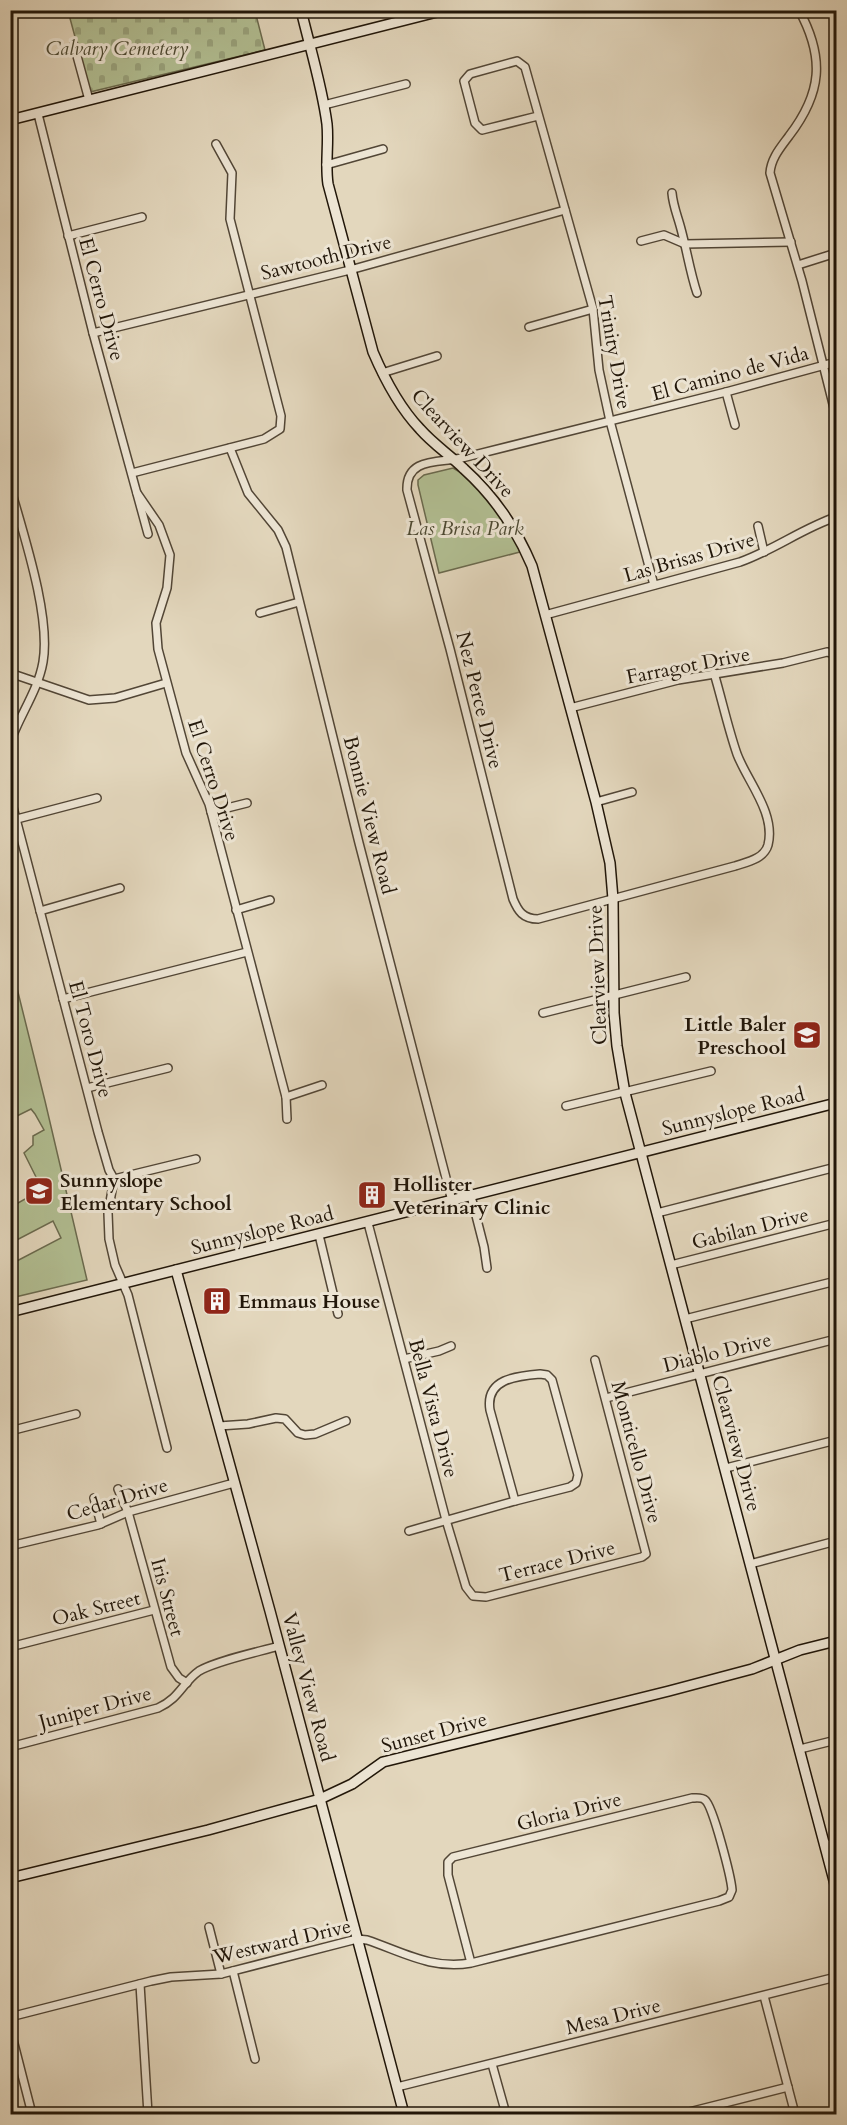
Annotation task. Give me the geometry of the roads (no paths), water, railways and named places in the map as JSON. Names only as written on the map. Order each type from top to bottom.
[{"type":"street","name":"Clearview Drive","points":[[301,10],[324,105],[327,127],[328,184],[373,351],[382,373],[392,392],[419,428],[483,487],[517,534],[532,566],[596,802],[610,863],[617,1046],[625,1093],[837,1888]]},
{"type":"street","points":[[10,120],[309,45],[404,15],[445,10]]},
{"type":"street","points":[[799,10],[815,47],[816,86],[809,107],[774,156],[770,177],[798,265],[837,416]]},
{"type":"street","points":[[74,45],[89,100]]},
{"type":"street","name":"Trinity Drive","points":[[538,116],[482,130],[475,123],[464,81],[470,74],[517,61],[525,67],[593,309],[599,370],[610,421],[654,585]]},
{"type":"street","points":[[324,105],[406,84]]},
{"type":"street","name":"El Cerro Drive","points":[[38,114],[93,333],[148,534]]},
{"type":"street","points":[[132,473],[264,439],[280,429],[280,416],[229,213],[232,173],[216,144]]},
{"type":"street","points":[[326,165],[382,149]]},
{"type":"street","points":[[672,193],[690,273],[697,293]]},
{"type":"street","name":"Sawtooth Drive","points":[[93,333],[350,270],[566,210]]},
{"type":"street","points":[[68,236],[142,217]]},
{"type":"street","points":[[641,241],[663,235],[685,244],[791,243]]},
{"type":"street","points":[[798,265],[837,253]]},
{"type":"street","points":[[529,327],[593,309]]},
{"type":"street","points":[[382,373],[437,356]]},
{"type":"street","name":"El Camino de Vida","points":[[407,493],[408,477],[414,469],[423,464],[454,460],[837,362]]},
{"type":"street","points":[[726,392],[735,425]]},
{"type":"street","name":"Bonnie View Road","points":[[230,448],[248,493],[278,530],[286,547],[452,1201]]},
{"type":"street","points":[[10,486],[34,577],[42,620],[44,650],[38,681],[10,743]]},
{"type":"street","name":"El Cerro Drive","points":[[137,493],[159,525],[170,555],[166,588],[158,615],[156,632],[166,682],[186,753],[204,790],[211,812],[285,1097],[287,1119]]},
{"type":"street","name":"Nez Perce Drive","points":[[407,493],[450,649],[513,899],[522,914],[530,919],[538,919],[613,899]]},
{"type":"street","name":"Las Brisas Drive","points":[[545,615],[740,562],[837,517]]},
{"type":"street","points":[[758,526],[764,552]]},
{"type":"street","points":[[260,613],[299,602]]},
{"type":"street","name":"Farragot Drive","points":[[570,708],[678,680],[772,666],[827,652],[837,654]]},
{"type":"street","points":[[10,673],[81,698],[97,701],[115,698],[166,682]]},
{"type":"street","points":[[613,899],[735,866],[764,854],[768,844],[768,824],[764,810],[736,752],[714,673]]},
{"type":"street","points":[[596,802],[632,792]]},
{"type":"street","name":"El Toro Drive","points":[[10,796],[105,1158],[114,1179],[107,1226],[111,1250],[124,1286],[167,1448]]},
{"type":"street","points":[[16,819],[97,798]]},
{"type":"street","points":[[211,812],[246,803]]},
{"type":"street","points":[[40,911],[120,888]]},
{"type":"street","points":[[236,910],[270,900]]},
{"type":"street","points":[[63,999],[247,952]]},
{"type":"street","points":[[543,1013],[686,977]]},
{"type":"street","points":[[87,1088],[168,1068]]},
{"type":"street","points":[[566,1106],[711,1071]]},
{"type":"street","points":[[285,1097],[322,1085]]},
{"type":"street","name":"Sunnyslope Road","points":[[10,1312],[124,1286],[176,1270],[837,1103]]},
{"type":"street","points":[[114,1179],[195,1159]]},
{"type":"street","points":[[657,1213],[837,1167]]},
{"type":"street","points":[[471,1196],[484,1246],[487,1268]]},
{"type":"street","name":"Bella Vista Drive","points":[[368,1223],[446,1520],[466,1587],[470,1594],[476,1597]]},
{"type":"street","name":"Gabilan Drive","points":[[671,1265],[837,1223]]},
{"type":"street","points":[[319,1234],[338,1314]]},
{"type":"street","name":"Valley View Road","points":[[176,1270],[404,2115]]},
{"type":"street","points":[[685,1319],[837,1281]]},
{"type":"street","name":"Diablo Drive","points":[[606,1398],[837,1339]]},
{"type":"street","points":[[404,1359],[439,1352],[451,1346]]},
{"type":"street","name":"Monticello Drive","points":[[595,1360],[646,1554]]},
{"type":"street","points":[[409,1531],[570,1487],[577,1480],[576,1465],[552,1380],[544,1374],[526,1375],[502,1382],[492,1389],[489,1397],[490,1410],[515,1501]]},
{"type":"street","points":[[10,1431],[76,1414]]},
{"type":"street","points":[[219,1426],[248,1424],[276,1418],[285,1419],[298,1433],[305,1435],[315,1434],[346,1421]]},
{"type":"street","points":[[726,1468],[837,1440]]},
{"type":"street","name":"Cedar Drive","points":[[10,1546],[101,1524],[128,1512],[234,1483]]},
{"type":"street","name":"Iris Street","points":[[118,1489],[128,1512],[171,1666],[179,1678],[187,1683]]},
{"type":"street","points":[[94,1498],[101,1524]]},
{"type":"street","points":[[750,1564],[837,1541]]},
{"type":"street","name":"Terrace Drive","points":[[476,1597],[642,1557],[646,1554]]},
{"type":"street","name":"Oak Street","points":[[10,1647],[154,1610]]},
{"type":"street","name":"Sunset Drive","points":[[10,1878],[208,1830],[320,1799],[352,1784],[383,1762],[752,1669],[800,1650],[837,1641]]},
{"type":"street","name":"Juniper Drive","points":[[10,1747],[158,1708],[176,1698],[199,1671],[208,1666],[279,1646]]},
{"type":"street","points":[[800,1749],[837,1740]]},
{"type":"street","name":"Gloria Drive","points":[[471,1962],[447,1868],[451,1859],[460,1855],[692,1798],[702,1798],[710,1805],[732,1893]]},
{"type":"street","points":[[826,1845],[837,1842]]},
{"type":"street","name":"Westward Drive","points":[[10,2018],[140,1983],[171,1977],[221,1974],[357,1939],[367,1940],[432,1964],[448,1965],[471,1962],[719,1901],[729,1897],[732,1893]]},
{"type":"street","points":[[209,1927],[221,1974]]},
{"type":"street","points":[[233,1971],[255,2059]]},
{"type":"street","name":"Mesa Drive","points":[[397,2088],[837,1977]]},
{"type":"street","points":[[140,1983],[148,2115]]},
{"type":"street","points":[[764,1996],[795,2115]]},
{"type":"street","points":[[10,2028],[32,2115]]},
{"type":"street","points":[[492,2064],[506,2115]]},
{"type":"street","points":[[681,2115],[788,2087]]},
{"type":"waterway","points":[[830,10],[836,17]]},
{"type":"place","name":"Little Baler Preschool","points":[[807,1035]]},
{"type":"place","name":"Sunnyslope Elementary School","points":[[39,1191]]},
{"type":"place","name":"Hollister Veterinary Clinic","points":[[372,1195]]},
{"type":"place","name":"Emmaus House","points":[[217,1301]]},
{"type":"park label","name":"Calvary Cemetery","points":[[117,48]]},
{"type":"park label","name":"Las Brisa Park","points":[[465,528]]}]
